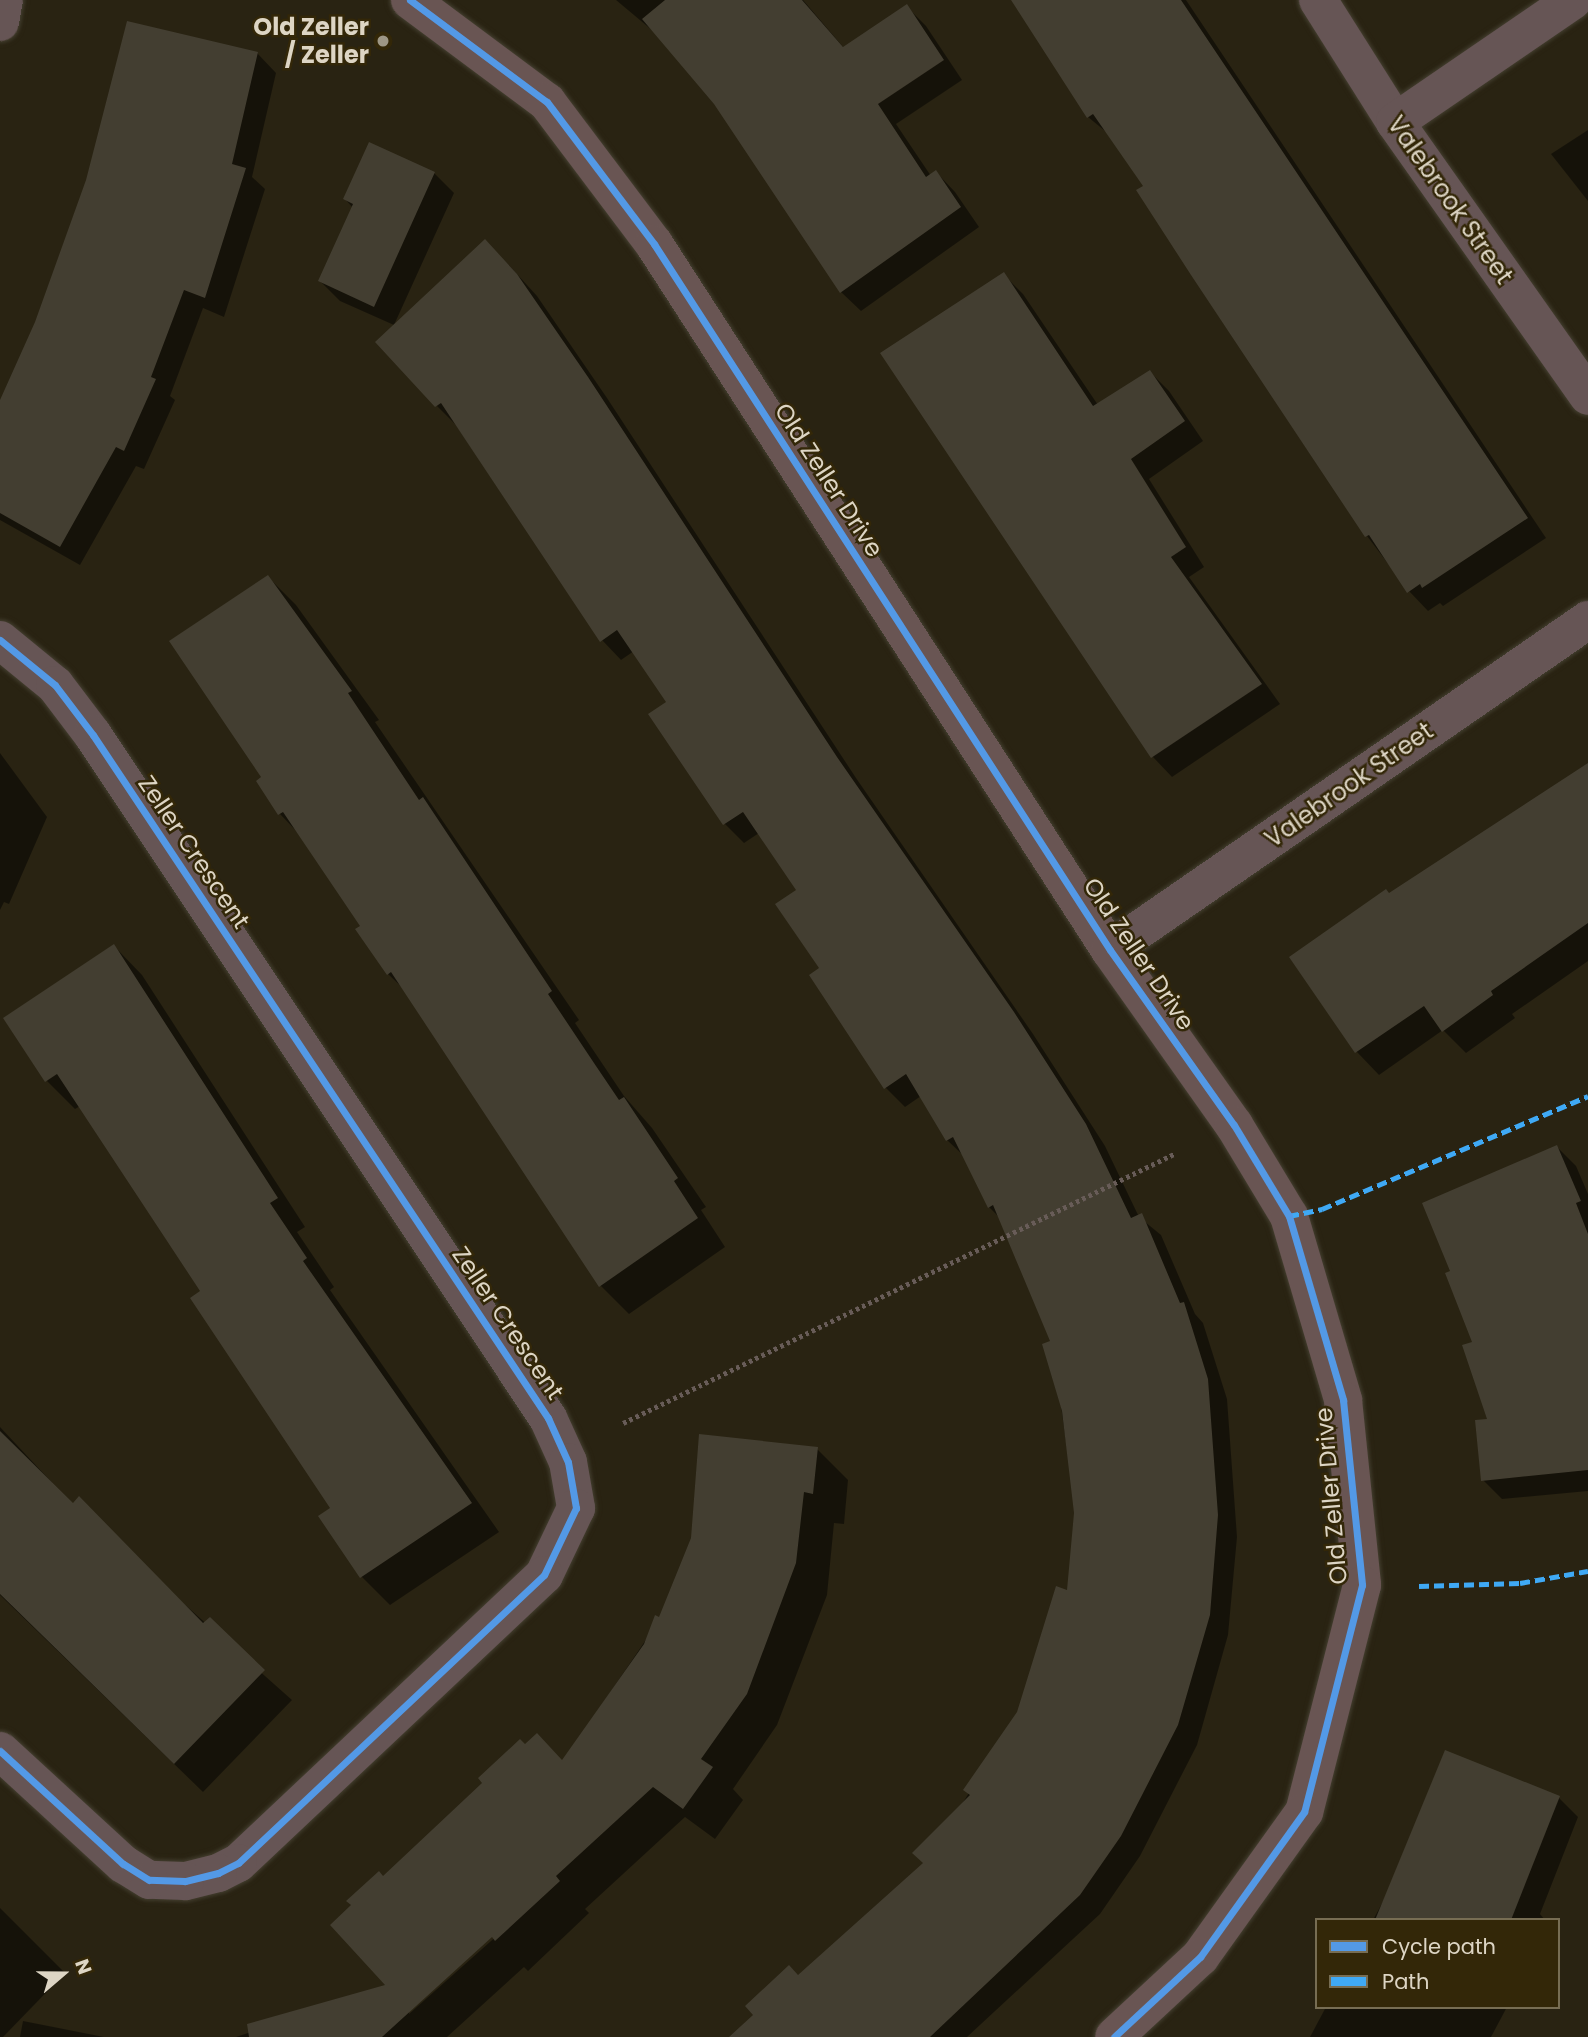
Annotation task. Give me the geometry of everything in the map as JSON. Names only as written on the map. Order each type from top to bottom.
[{"type":"street","points":[[0,22],[4,0]]},
{"type":"street","name":"Old Zeller Drive","points":[[410,0],[547,102],[654,244],[1110,950],[1234,1125],[1289,1216],[1343,1400],[1362,1585],[1304,1812],[1200,1957],[1114,2037]]},
{"type":"street","name":"Valebrook Street","points":[[1318,0],[1395,122],[1588,396]]},
{"type":"street","points":[[1395,122],[1573,0]]},
{"type":"street","name":"Valebrook Street","points":[[1110,950],[1588,620]]},
{"type":"street","name":"Zeller Crescent","points":[[0,640],[55,685],[93,735],[548,1418],[568,1462],[576,1508],[544,1575],[238,1863],[218,1873],[185,1881],[149,1880],[123,1864],[0,1751]]},
{"type":"path","points":[[623,1423],[1174,1154]]},
{"type":"building","points":[[665,0],[802,0],[843,47],[907,4],[944,60],[878,104],[926,177],[936,170],[961,207],[840,293],[714,104],[642,19]]},
{"type":"building","points":[[1011,0],[1181,0],[1528,518],[1422,588],[1420,584],[1407,593],[1369,535],[1365,537],[1191,275],[1136,190],[1143,186],[1093,114],[1087,118]]},
{"type":"building","points":[[127,21],[258,52],[232,164],[246,168],[205,298],[184,290],[151,377],[156,379],[124,451],[116,447],[60,547],[0,513],[0,400],[35,322],[86,180]]},
{"type":"building","points":[[369,142],[435,172],[374,307],[318,281],[353,204],[343,199]]},
{"type":"building","points":[[485,239],[517,274],[588,377],[837,757],[1014,1012],[1086,1124],[1131,1218],[1142,1213],[1180,1303],[1184,1302],[1208,1379],[1218,1515],[1210,1615],[1178,1725],[1121,1836],[1080,1895],[930,2037],[729,2037],[753,2015],[745,2006],[789,1965],[798,1975],[923,1863],[912,1853],[970,1795],[963,1790],[1017,1712],[1056,1586],[1067,1590],[1074,1513],[1062,1411],[1042,1344],[1050,1341],[993,1205],[988,1208],[953,1137],[946,1141],[906,1074],[884,1089],[809,975],[819,968],[775,904],[796,890],[743,812],[723,825],[648,714],[666,702],[617,630],[600,642],[441,403],[435,407],[375,342]]},
{"type":"building","points":[[1004,272],[1093,406],[1150,370],[1185,421],[1131,459],[1186,547],[1171,557],[1262,684],[1151,758],[880,353]]},
{"type":"building","points":[[268,575],[352,691],[348,693],[419,800],[423,797],[552,991],[548,994],[619,1100],[624,1097],[678,1178],[674,1181],[698,1218],[599,1287],[391,972],[387,975],[355,929],[360,926],[283,812],[278,815],[256,781],[261,777],[169,641]]},
{"type":"building","points":[[1588,763],[1588,923],[1491,991],[1493,995],[1442,1032],[1424,1006],[1355,1053],[1289,957],[1386,889],[1389,893]]},
{"type":"building","points":[[114,944],[278,1198],[270,1203],[307,1258],[303,1261],[472,1503],[360,1578],[318,1516],[330,1508],[190,1298],[200,1291],[57,1074],[45,1082],[3,1018]]},
{"type":"building","points":[[1557,1145],[1581,1201],[1576,1203],[1588,1234],[1588,1470],[1481,1481],[1475,1420],[1487,1419],[1462,1345],[1472,1342],[1445,1273],[1450,1271],[1422,1203]]},
{"type":"building","points":[[0,1431],[73,1503],[79,1496],[203,1623],[210,1617],[265,1670],[174,1764],[0,1594]]},
{"type":"building","points":[[699,1434],[818,1447],[813,1494],[804,1492],[796,1563],[747,1694],[701,1759],[713,1767],[683,1809],[653,1787],[556,1876],[560,1881],[495,1941],[492,1937],[382,2037],[249,2037],[247,2024],[385,1985],[330,1925],[351,1905],[346,1901],[379,1871],[383,1876],[482,1783],[478,1778],[520,1739],[525,1744],[537,1733],[562,1760],[644,1644],[655,1615],[659,1617],[691,1538]]},
{"type":"building","points":[[1445,1750],[1560,1796],[1512,1918],[1376,1918]]},
{"type":"marked path","points":[[1289,1216],[1322,1209],[1588,1096]]},
{"type":"marked path","points":[[1419,1586],[1520,1583],[1588,1571]]},
{"type":"cycle path","points":[[410,0],[547,102],[654,244],[1110,950],[1234,1125],[1289,1216],[1343,1400],[1362,1585],[1304,1812],[1200,1957],[1114,2037]]},
{"type":"cycle path","points":[[0,640],[55,685],[93,735],[548,1418],[568,1462],[576,1508],[544,1575],[238,1863],[218,1873],[185,1881],[149,1880],[123,1864],[0,1751]]},
{"type":"place","name":"Old Zeller / Zeller","points":[[383,41]]}]
